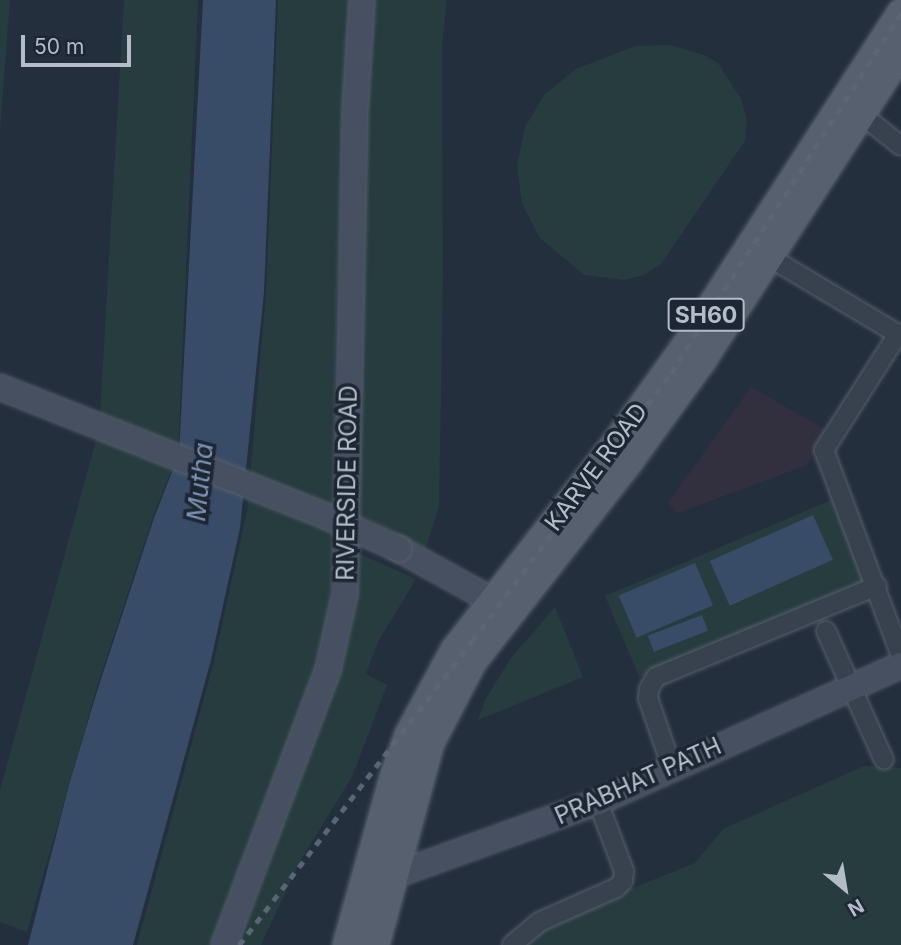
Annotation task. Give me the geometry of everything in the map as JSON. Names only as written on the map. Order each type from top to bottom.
[{"type":"main road","name":"KARVE ROAD","points":[[496,613],[684,349],[901,13]]},
{"type":"main road","name":"KARVE ROAD","points":[[375,945],[395,774],[409,735],[455,650],[496,613],[629,461],[702,360],[901,52]]},
{"type":"main road","name":"KARVE ROAD","points":[[347,945],[382,872]]},
{"type":"street","name":"RIVERSIDE ROAD","points":[[224,945],[328,670],[345,594],[355,112],[362,0]]},
{"type":"street","points":[[861,114],[901,146]]},
{"type":"street","points":[[769,257],[900,335],[824,450],[901,656]]},
{"type":"street","points":[[0,387],[316,512],[397,554],[496,613]]},
{"type":"street","points":[[0,399],[397,554]]},
{"type":"street","points":[[672,768],[648,698],[649,689],[656,677],[877,586]]},
{"type":"street","points":[[825,631],[884,760]]},
{"type":"street","name":"PRABHAT PATH","points":[[382,872],[598,802],[901,664]]},
{"type":"street","points":[[512,945],[539,922],[616,888],[623,881],[624,871],[598,802]]},
{"type":"shaded area","points":[[751,387],[826,430],[807,465],[678,513],[668,503]]},
{"type":"green space","points":[[0,0],[10,0],[0,131]]},
{"type":"green space","points":[[124,0],[198,0],[178,454],[153,517],[98,684],[27,932],[0,922],[0,790],[95,444],[100,413]]},
{"type":"green space","points":[[278,0],[352,0],[341,180],[335,354],[335,541],[327,649],[220,945],[137,945],[214,661],[247,511],[266,292]]},
{"type":"green space","points":[[374,0],[447,0],[442,45],[443,278],[439,506],[426,548],[359,515],[366,74]]},
{"type":"green space","points":[[670,45],[704,55],[718,63],[741,99],[747,120],[745,141],[661,264],[644,275],[624,280],[584,275],[540,238],[522,204],[517,165],[525,127],[545,94],[576,69],[635,46]]},
{"type":"green space","points":[[836,498],[870,579],[639,677],[605,596]]},
{"type":"green space","points":[[358,553],[416,579],[378,642],[366,674],[387,685],[352,777],[300,861],[261,945],[227,945]]},
{"type":"green space","points":[[555,607],[583,677],[478,720],[485,700],[511,658]]},
{"type":"green space","points":[[864,766],[901,768],[901,945],[517,945],[541,925],[695,863],[723,829]]},
{"type":"water","name":"Mutha","points":[[203,0],[276,0],[264,292],[240,528],[211,660],[133,945],[28,945],[69,785],[99,685],[154,518],[179,454]]},
{"type":"water","points":[[813,515],[833,560],[730,606],[710,561]]},
{"type":"water","points":[[695,563],[713,605],[637,638],[619,595]]},
{"type":"water","points":[[702,615],[708,631],[654,652],[648,636]]},
{"type":"railway","points":[[239,945],[472,641],[671,373],[901,13]]}]
